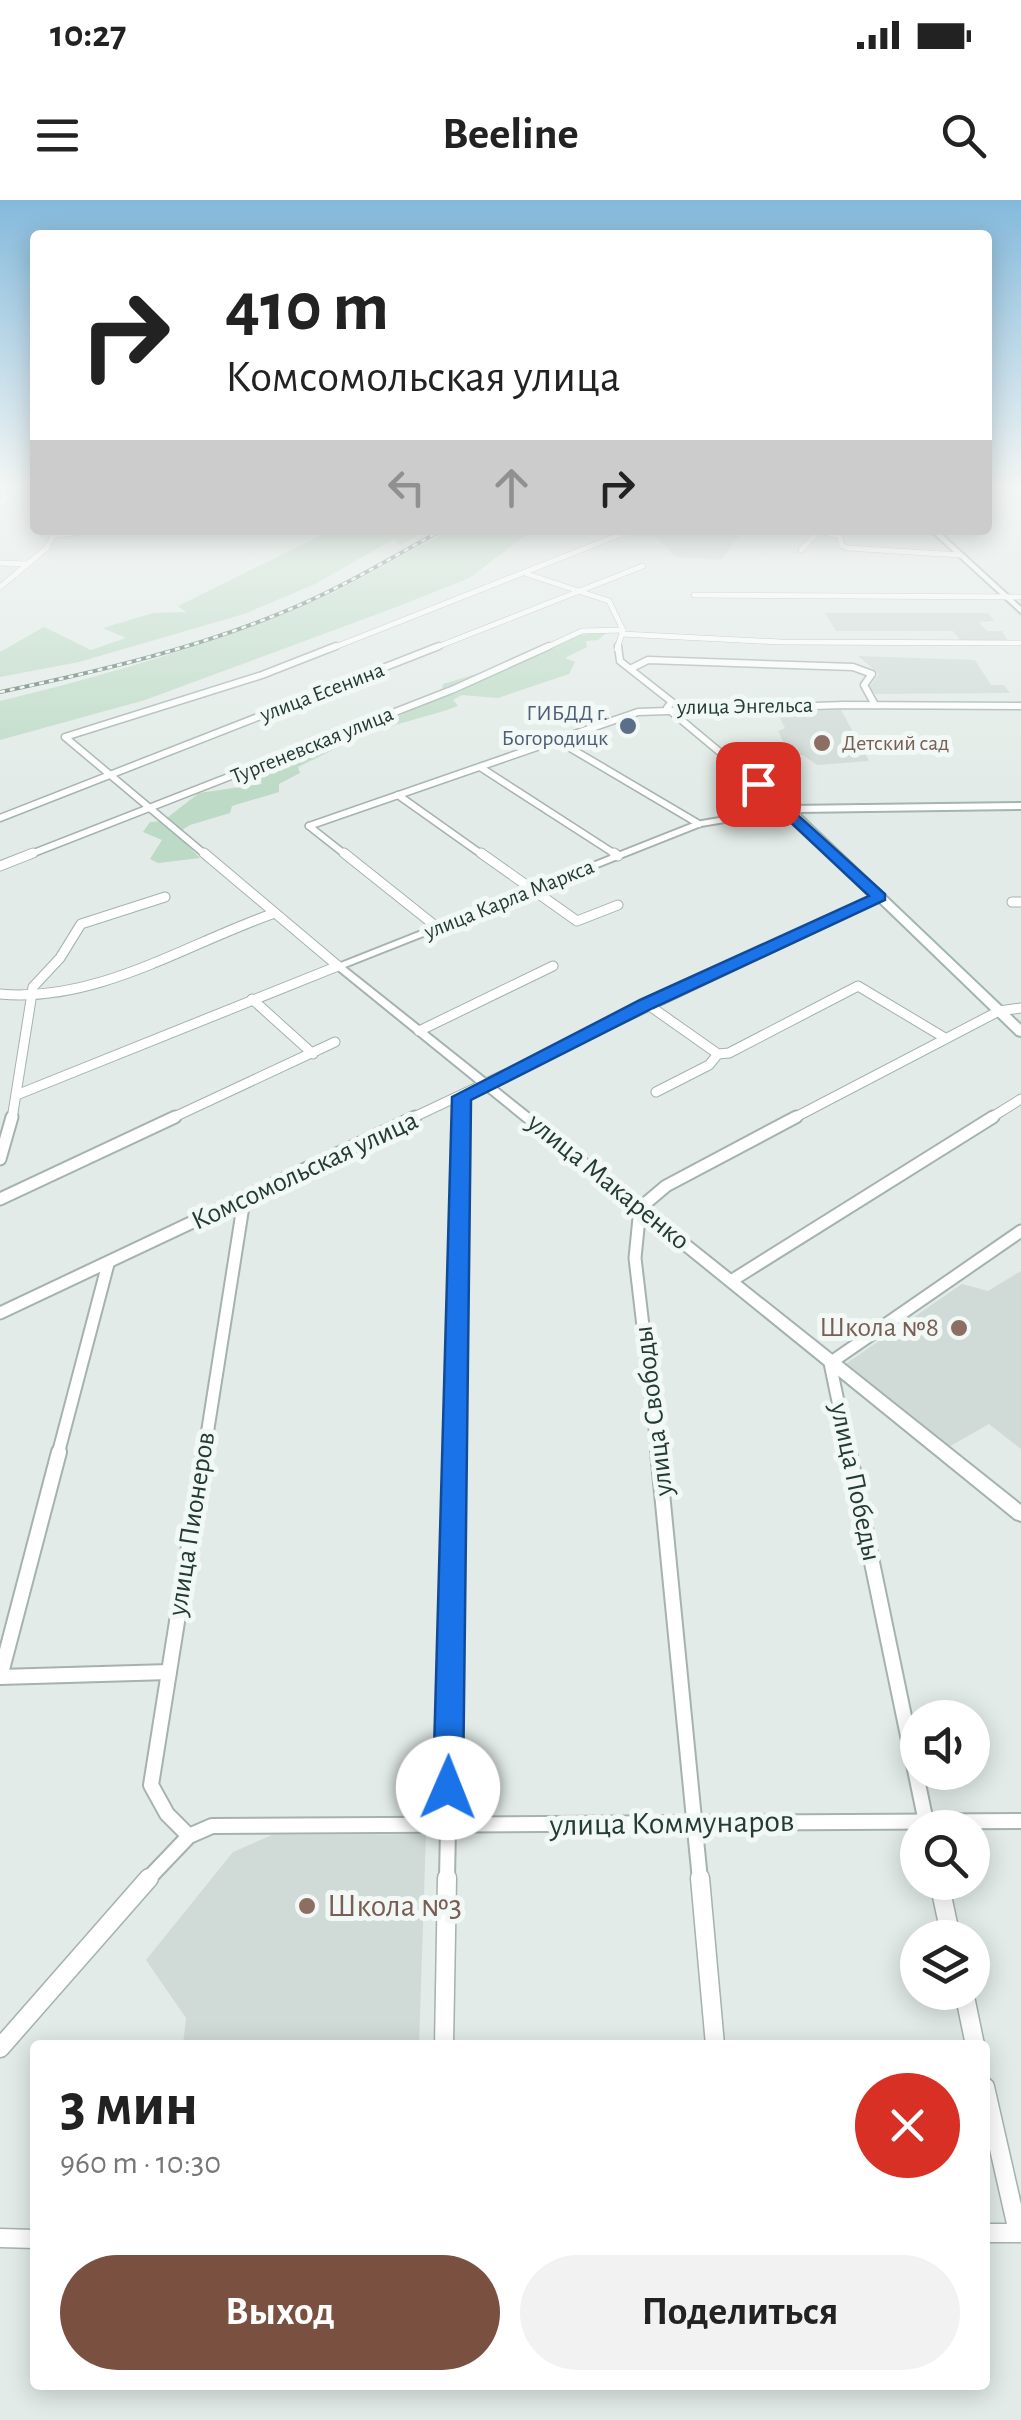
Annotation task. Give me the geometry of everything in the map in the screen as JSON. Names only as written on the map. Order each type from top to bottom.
[{"type":"main road","points":[[997,588],[1021,611]]},
{"type":"main road","name":"улица Карла Маркса","points":[[788,809],[1021,806]]},
{"type":"main road","points":[[788,809],[1021,1032]]},
{"type":"street","name":"улица Макаренко","points":[[491,588],[262,675],[64,737],[154,807],[272,914],[1021,1514]]},
{"type":"street","points":[[566,588],[608,601],[622,632],[616,652],[620,662],[672,702],[667,708],[788,809]]},
{"type":"street","name":"улица Есенина","points":[[0,818],[589,588]]},
{"type":"street","points":[[694,595],[1021,598]]},
{"type":"street","name":"Тургеневская улица","points":[[0,866],[454,689],[582,632],[732,640],[1021,643]]},
{"type":"street","points":[[632,668],[648,660],[853,667],[872,674],[864,685],[875,705]]},
{"type":"street","name":"улица Энгельса","points":[[438,928],[309,826],[638,712],[667,708],[1021,706]]},
{"type":"street","points":[[555,739],[698,824]]},
{"type":"street","points":[[480,767],[618,856]]},
{"type":"street","points":[[398,796],[576,921],[618,904]]},
{"type":"street","name":"улица Карла Маркса","points":[[19,1094],[698,824],[788,809]]},
{"type":"street","points":[[0,1159],[19,1094],[33,987],[60,958],[80,924],[165,897]]},
{"type":"street","name":"Комсомольская улица","points":[[0,1314],[462,1097],[647,1004],[880,897]]},
{"type":"street","points":[[0,994],[33,1000],[180,952],[272,914]]},
{"type":"street","points":[[419,1031],[553,966]]},
{"type":"street","points":[[656,1092],[709,1065],[718,1054],[858,986],[945,1038]]},
{"type":"street","points":[[252,999],[313,1054]]},
{"type":"street","points":[[647,1004],[718,1054]]},
{"type":"street","points":[[640,1208],[666,1186],[945,1038],[999,1011],[1021,1008]]},
{"type":"street","points":[[0,1199],[335,1042]]},
{"type":"street","points":[[444,2040],[462,1097]]},
{"type":"street","points":[[731,1281],[1021,1098]]},
{"type":"street","name":"улица Пионеров","points":[[188,1836],[167,1814],[151,1786],[244,1200]]},
{"type":"street","name":"улица Свободы","points":[[640,1208],[636,1258],[668,1534],[715,2040]]},
{"type":"street","points":[[830,1362],[1021,1231]]},
{"type":"street","points":[[108,1264],[0,1677],[169,1672]]},
{"type":"street","name":"улица Победы","points":[[830,1362],[923,1810]]},
{"type":"street","name":"улица Коммунаров","points":[[990,1821],[1021,1820]]},
{"type":"street","name":"улица Коммунаров","points":[[188,1836],[212,1826],[900,1824]]},
{"type":"street","points":[[0,2048],[188,1836]]},
{"type":"street","points":[[968,2010],[975,2040]]},
{"type":"street","points":[[990,2109],[1019,2232],[990,2233]]},
{"type":"street","points":[[0,2238],[30,2238]]},
{"type":"shaded area","points":[[825,613],[988,613],[994,621],[979,622],[987,631],[1002,631],[1007,640],[960,640],[953,631],[836,631]]},
{"type":"shaded area","points":[[858,656],[975,660],[991,685],[1004,685],[1010,693],[875,694],[869,687],[879,674]]},
{"type":"shaded area","name":"Детский сад","points":[[841,710],[869,761],[817,765],[803,755],[790,755],[778,731],[785,728],[777,712]]},
{"type":"shaded area","name":"Школа №8","points":[[1021,1271],[1021,1449],[989,1424],[947,1448],[844,1365],[962,1284],[988,1291]]},
{"type":"shaded area","name":"Школа №3","points":[[426,1834],[419,2040],[184,2040],[186,2018],[146,1960],[233,1852],[272,1835]]},
{"type":"green space","points":[[215,588],[306,588],[244,614],[79,662],[0,677],[0,652],[44,627],[91,650],[126,638],[103,628],[153,613],[186,612],[178,606]]},
{"type":"green space","points":[[342,588],[445,588],[145,700],[0,740],[0,701],[126,668],[249,627]]},
{"type":"green space","points":[[608,631],[598,640],[586,641],[587,647],[565,658],[575,662],[569,674],[498,698],[462,695],[453,700],[458,706],[335,742],[341,746],[298,767],[300,773],[279,784],[279,792],[232,806],[230,813],[190,825],[176,834],[200,858],[158,863],[150,859],[162,840],[143,832],[150,822],[163,821],[199,793],[262,784],[259,779],[224,777],[254,765],[271,770],[312,740],[404,714],[393,709],[454,694],[463,690],[442,688],[443,684],[486,671],[495,674],[496,666],[561,638]]},
{"type":"railway","points":[[0,692],[75,676],[222,635],[336,588]]},
{"type":"place","name":"ГИБДД г. Богородицк","points":[[628,726]]},
{"type":"place","name":"Детский сад","points":[[822,743]]},
{"type":"place","name":"Школа №8","points":[[959,1328]]},
{"type":"place","name":"Школа №3","points":[[307,1906]]},
{"type":"route","points":[[448,1788],[462,1097],[647,1004],[880,897],[758,784]]}]
